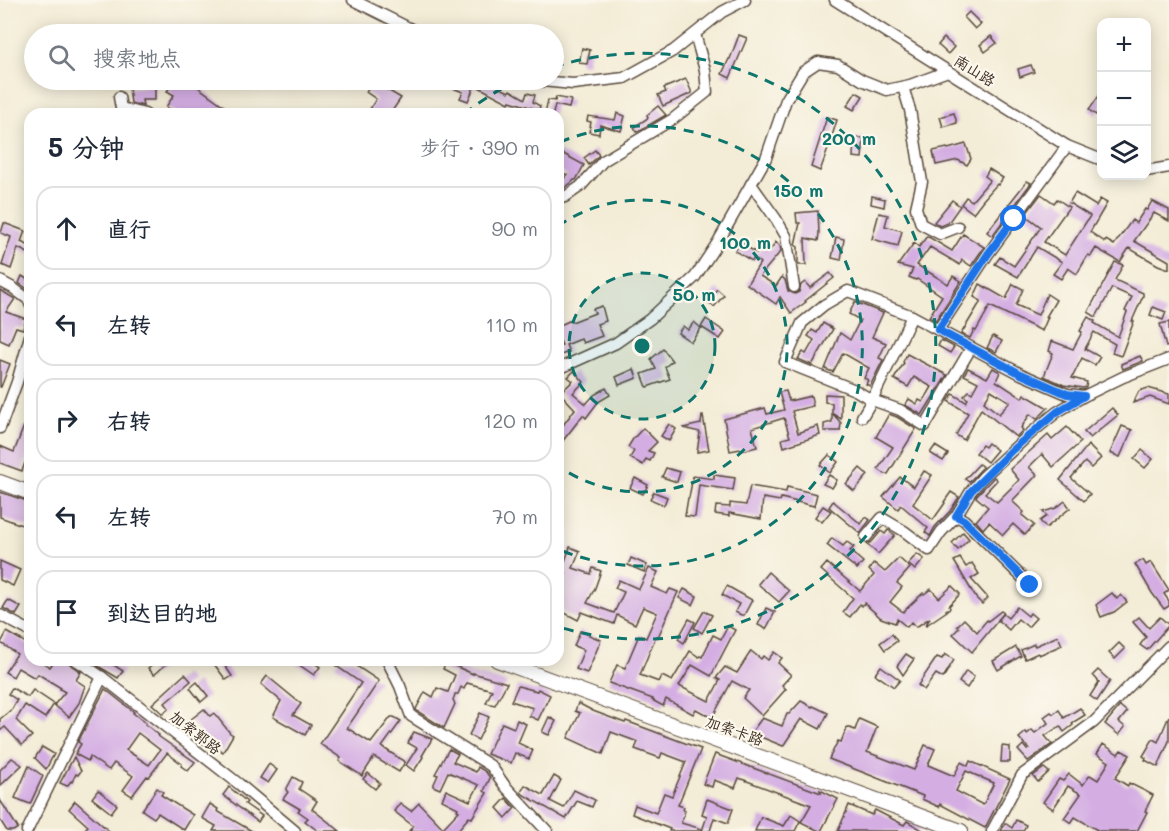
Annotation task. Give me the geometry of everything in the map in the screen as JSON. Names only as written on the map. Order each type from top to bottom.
[{"type":"main road","points":[[0,482],[24,491]]},
{"type":"main road","name":"加索卡路","points":[[513,666],[961,831]]},
{"type":"street","points":[[353,0],[401,24]]},
{"type":"street","points":[[564,83],[624,78],[673,51],[722,12],[745,0]]},
{"type":"street","name":"南山路","points":[[836,0],[1067,146],[1097,158]]},
{"type":"street","points":[[564,197],[581,186],[603,161],[673,119],[707,92],[705,70],[695,34]]},
{"type":"street","points":[[564,366],[616,343],[650,319],[695,277],[718,242],[766,158],[786,100],[803,72],[818,62],[838,65],[862,80],[887,90],[903,87],[948,71]]},
{"type":"street","points":[[903,87],[910,110],[922,182],[916,208],[921,224],[940,234],[958,227]]},
{"type":"street","points":[[119,97],[121,108]]},
{"type":"street","points":[[938,330],[988,254],[1067,146]]},
{"type":"street","points":[[1151,170],[1169,167]]},
{"type":"street","points":[[751,184],[786,236],[794,287]]},
{"type":"street","points":[[0,281],[24,296]]},
{"type":"street","points":[[972,348],[925,426],[900,410],[785,362],[802,323],[824,304],[848,291],[912,316],[1021,374],[1067,394],[1084,396]]},
{"type":"street","points":[[862,417],[912,316]]},
{"type":"street","points":[[0,428],[24,357]]},
{"type":"street","points":[[866,537],[882,518],[929,550],[956,516],[971,491],[1012,450],[1057,412],[1123,377],[1169,359]]},
{"type":"street","points":[[956,516],[964,520],[1030,585]]},
{"type":"street","points":[[0,615],[24,628]]},
{"type":"street","points":[[992,831],[1022,775],[1094,722],[1169,646]]},
{"type":"street","name":"加索郭路","points":[[85,666],[239,784],[294,831]]},
{"type":"street","points":[[390,666],[411,716],[491,766],[505,786],[547,831]]},
{"type":"street","points":[[27,831],[102,677]]},
{"type":"building","points":[[969,12],[981,24],[975,29],[964,17]]},
{"type":"building","points":[[739,35],[747,38],[730,78],[722,74]]},
{"type":"building","points":[[991,36],[997,43],[985,52],[980,45]]},
{"type":"building","points":[[944,38],[954,47],[948,54],[938,45]]},
{"type":"building","points":[[582,48],[590,50],[587,64],[579,63]]},
{"type":"building","points":[[1031,65],[1034,72],[1020,77],[1018,69]]},
{"type":"building","points":[[686,79],[692,93],[663,106],[658,95],[666,92],[664,88]]},
{"type":"building","points":[[129,90],[155,90],[155,100],[142,100],[143,106],[131,103]]},
{"type":"building","points":[[202,90],[227,108],[168,108],[166,107],[174,95],[167,91]]},
{"type":"building","points":[[367,90],[387,90],[401,98],[394,108],[371,108],[376,99],[366,92]]},
{"type":"building","points":[[458,90],[473,90],[468,101],[460,98],[463,92]]},
{"type":"building","points":[[484,90],[509,92],[510,90],[525,99],[527,93],[535,95],[533,102],[540,106],[540,108],[533,108],[510,101],[509,103]]},
{"type":"building","points":[[856,92],[863,96],[854,110],[847,106]]},
{"type":"building","points":[[556,97],[571,100],[569,108],[555,105],[554,108],[546,108],[548,100],[555,101]]},
{"type":"building","points":[[1097,99],[1097,114],[1089,110]]},
{"type":"building","points":[[658,106],[666,115],[637,132],[634,127],[648,118],[647,115]]},
{"type":"building","points":[[617,113],[625,116],[621,131],[600,125],[599,134],[589,132],[591,122],[587,121],[588,116],[615,120]]},
{"type":"building","points":[[954,113],[957,123],[943,127],[940,117]]},
{"type":"building","points":[[827,117],[837,120],[820,171],[811,167]]},
{"type":"building","points":[[854,138],[864,138],[862,158],[853,157]]},
{"type":"building","points":[[966,144],[971,159],[967,165],[958,160],[936,165],[933,151]]},
{"type":"building","points":[[595,150],[599,155],[589,165],[584,158]]},
{"type":"building","points":[[564,154],[584,165],[576,180],[564,188],[564,179],[567,175],[564,173]]},
{"type":"building","points":[[989,169],[1003,178],[973,213],[961,204],[966,197],[972,201],[990,180],[985,176]]},
{"type":"building","points":[[1027,181],[1031,183],[992,236],[987,232]]},
{"type":"building","points":[[1075,193],[1096,206],[1100,199],[1107,203],[1090,232],[1114,245],[1132,220],[1136,223],[1152,201],[1169,210],[1169,221],[1154,213],[1134,241],[1169,261],[1169,269],[1129,248],[1120,262],[1096,248],[1091,256],[1088,255],[1077,274],[1068,268],[1061,279],[1053,274],[1062,262],[1037,247],[1018,277],[995,264],[1000,257],[1014,266],[1041,227],[1025,215],[1041,194],[1054,203],[1057,199],[1069,207],[1044,242],[1065,255],[1090,216],[1069,203]]},
{"type":"building","points":[[872,196],[885,199],[884,207],[871,204]]},
{"type":"building","points":[[952,200],[960,206],[948,223],[940,226],[934,222]]},
{"type":"building","points":[[818,211],[818,241],[805,238],[806,265],[798,265],[798,247],[795,245],[800,223],[797,223],[796,213]]},
{"type":"building","points":[[879,213],[888,215],[885,226],[902,231],[898,246],[872,239]]},
{"type":"building","points":[[4,223],[24,231],[21,242],[24,243],[24,251],[18,248],[11,269],[2,265],[11,237],[1,233]]},
{"type":"building","points":[[963,234],[984,247],[971,266],[962,260],[960,265],[930,247],[917,265],[948,284],[953,276],[961,281],[936,320],[929,317],[942,296],[917,279],[909,277],[913,269],[898,265],[914,243],[919,247],[927,236],[952,251]]},
{"type":"building","points":[[836,237],[844,239],[841,260],[832,258]]},
{"type":"building","points":[[776,242],[781,251],[760,276],[776,286],[782,277],[788,291],[795,294],[805,282],[810,288],[830,273],[834,278],[791,313],[780,297],[776,304],[747,284],[760,263],[754,258],[752,261],[735,251],[740,243],[757,253],[764,245],[770,250]]},
{"type":"building","points":[[1115,262],[1123,265],[1115,280],[1143,293],[1121,356],[1112,353],[1115,344],[1094,332],[1085,349],[1100,357],[1095,365],[1082,358],[1072,378],[1087,382],[1086,387],[1064,385],[1044,376],[1053,353],[1049,351],[1052,341],[1073,349],[1088,317],[1118,337],[1127,312],[1125,311],[1132,297],[1112,288],[1096,317],[1088,312]]},
{"type":"building","points":[[22,276],[24,277],[24,287],[19,283]]},
{"type":"building","points":[[980,284],[1006,299],[1013,284],[1023,289],[1016,305],[1038,315],[1047,294],[1056,300],[1046,317],[1048,317],[1042,331],[990,306],[970,338],[961,334],[981,301],[974,297]]},
{"type":"building","points":[[717,289],[724,295],[714,307],[707,301]]},
{"type":"building","points":[[0,290],[15,299],[6,312],[24,318],[24,326],[23,329],[16,327],[9,344],[0,340]]},
{"type":"building","points":[[855,302],[883,313],[872,337],[886,343],[879,358],[883,360],[870,386],[866,384],[868,380],[864,378],[869,368],[843,353],[833,372],[825,369],[840,333],[850,340],[860,320],[849,314]]},
{"type":"building","points":[[602,306],[606,321],[597,324],[602,336],[583,343],[581,339],[566,345],[569,352],[564,354],[564,323],[595,313],[593,309]]},
{"type":"building","points":[[1153,307],[1166,312],[1163,320],[1150,315]]},
{"type":"building","points":[[706,319],[725,332],[720,339],[701,327]]},
{"type":"building","points":[[694,322],[701,328],[691,342],[678,333],[683,326],[688,330]]},
{"type":"building","points":[[1169,322],[1169,346],[1166,347],[1160,324]]},
{"type":"building","points":[[823,323],[833,329],[812,365],[798,359],[803,352],[806,354],[814,340],[808,336],[812,330],[817,333]]},
{"type":"building","points":[[993,336],[1002,341],[996,352],[987,348]]},
{"type":"building","points":[[941,340],[954,347],[950,353],[938,346]]},
{"type":"building","points":[[663,349],[672,361],[665,367],[670,379],[647,387],[642,374],[656,369],[651,359]]},
{"type":"building","points":[[907,354],[947,375],[922,415],[905,405],[909,399],[917,404],[919,400],[923,402],[932,387],[914,377],[908,387],[894,379]]},
{"type":"building","points":[[1140,356],[1143,361],[1123,369],[1121,364]]},
{"type":"building","points":[[0,360],[10,364],[1,387],[0,387]]},
{"type":"building","points":[[968,368],[987,378],[993,368],[1000,372],[996,381],[1022,398],[1024,394],[1048,408],[1037,419],[1030,414],[1021,428],[1023,430],[1016,437],[981,409],[964,440],[956,435],[968,413],[948,401],[953,394],[966,402],[968,399],[964,396],[969,391],[972,393],[978,382],[964,375]],"holes":[[[991,390],[1010,402],[999,414],[984,402]]]},
{"type":"building","points":[[634,369],[637,378],[619,385],[616,377]]},
{"type":"building","points":[[574,371],[584,382],[573,393],[586,404],[594,395],[606,388],[610,395],[598,402],[586,418],[583,415],[564,439],[564,424],[575,409],[564,397],[564,389],[573,381],[568,377]]},
{"type":"building","points":[[1148,388],[1169,394],[1169,404],[1150,397],[1133,403],[1139,391]]},
{"type":"building","points":[[786,391],[789,401],[811,396],[813,406],[792,411],[798,433],[818,426],[820,435],[784,447],[782,439],[790,437],[784,418],[752,428],[757,447],[730,451],[724,419],[765,408],[767,414],[784,410],[779,392]]},
{"type":"building","points":[[825,394],[841,395],[841,419],[833,414],[841,423],[840,431],[824,431],[824,424],[832,422],[832,403],[825,402]]},
{"type":"building","points":[[1112,408],[1118,415],[1090,438],[1084,432]]},
{"type":"building","points":[[889,414],[916,429],[888,474],[885,474],[878,469],[893,447],[876,437]]},
{"type":"building","points":[[702,416],[709,450],[697,452],[700,432],[683,428],[701,424]]},
{"type":"building","points":[[669,424],[676,429],[669,441],[661,436]]},
{"type":"building","points":[[24,426],[22,471],[0,463],[0,446],[14,452]]},
{"type":"building","points":[[1122,426],[1132,430],[1120,457],[1110,453]]},
{"type":"building","points":[[1067,427],[1081,442],[1053,467],[1042,454],[1029,467],[1037,475],[1012,501],[1024,512],[1022,515],[1034,525],[1025,535],[1013,524],[1003,535],[989,522],[983,529],[976,521],[988,507],[976,497],[977,495],[994,477],[997,480],[985,493],[997,502],[1019,480],[1010,469],[1048,435],[1052,440]]},
{"type":"building","points":[[643,428],[657,442],[648,451],[654,453],[650,461],[646,459],[643,465],[630,458],[634,451],[628,447]]},
{"type":"building","points":[[988,443],[997,450],[987,462],[976,453],[982,445],[985,447]]},
{"type":"building","points":[[1088,445],[1101,458],[1091,468],[1085,462],[1071,478],[1090,494],[1084,501],[1060,480]]},
{"type":"building","points":[[935,446],[948,454],[943,461],[930,453]]},
{"type":"building","points":[[1142,450],[1153,459],[1145,468],[1134,459]]},
{"type":"building","points":[[829,455],[838,462],[830,473],[820,465]]},
{"type":"building","points":[[979,464],[983,467],[969,482],[965,479]]},
{"type":"building","points":[[666,468],[680,472],[677,482],[662,477]]},
{"type":"building","points":[[860,468],[868,475],[854,491],[846,484]]},
{"type":"building","points":[[924,471],[932,475],[913,504],[933,520],[951,492],[959,497],[930,536],[925,532],[928,528],[901,505],[898,509],[883,497],[900,477],[914,487]]},
{"type":"building","points":[[714,475],[735,478],[733,490],[699,485],[695,517],[685,516],[693,476],[714,479]]},
{"type":"building","points":[[829,475],[837,480],[832,488],[823,484]]},
{"type":"building","points":[[635,478],[648,485],[643,494],[630,488]]},
{"type":"building","points":[[750,486],[786,492],[787,487],[817,494],[814,506],[781,498],[780,501],[763,498],[761,519],[729,513],[729,516],[715,514],[716,506],[730,507],[730,503],[746,505]]},
{"type":"building","points":[[0,492],[24,500],[24,526],[0,517]]},
{"type":"building","points":[[654,492],[667,497],[664,505],[650,499]]},
{"type":"building","points":[[833,501],[861,524],[866,517],[870,520],[860,533],[829,507]]},
{"type":"building","points":[[1065,501],[1070,508],[1046,528],[1040,521],[1047,516],[1043,512],[1056,508]]},
{"type":"building","points":[[823,506],[831,511],[822,522],[815,517]]},
{"type":"building","points":[[888,530],[895,535],[878,554],[867,544],[872,542],[881,531],[885,534]]},
{"type":"building","points":[[963,532],[969,539],[958,550],[952,543]]},
{"type":"building","points":[[832,538],[843,546],[847,542],[854,547],[850,551],[863,562],[857,569],[827,545]]},
{"type":"building","points":[[570,547],[580,551],[573,568],[591,574],[593,568],[601,571],[587,603],[614,613],[624,592],[615,588],[619,580],[639,589],[649,568],[658,572],[651,587],[667,594],[670,589],[678,592],[640,675],[659,682],[662,676],[672,681],[690,651],[702,657],[713,635],[721,639],[728,626],[735,630],[711,676],[692,665],[679,686],[709,701],[720,680],[716,678],[725,667],[737,673],[751,651],[761,659],[763,656],[768,660],[774,652],[782,658],[778,663],[791,675],[782,685],[786,689],[762,716],[743,698],[749,690],[732,681],[712,718],[696,709],[693,714],[666,699],[663,706],[653,699],[609,683],[617,665],[625,668],[639,635],[646,638],[657,613],[643,607],[635,624],[617,615],[614,624],[582,612],[578,620],[564,613],[566,573],[564,564]]},
{"type":"building","points":[[917,554],[924,559],[915,570],[908,564]]},
{"type":"building","points":[[631,558],[647,565],[644,572],[628,565]]},
{"type":"building","points":[[899,558],[910,568],[897,583],[902,587],[890,602],[903,612],[923,593],[931,589],[939,598],[952,586],[960,594],[947,611],[925,626],[930,618],[916,627],[911,622],[907,627],[897,619],[895,623],[881,618],[864,603],[862,606],[860,604],[850,617],[843,612],[853,598],[821,570],[827,563],[860,591],[874,575],[869,570],[874,563],[885,572]]},
{"type":"building","points":[[960,558],[966,567],[972,563],[979,574],[971,579],[988,598],[982,604],[954,561]]},
{"type":"building","points":[[1143,560],[1146,565],[1151,562],[1169,590],[1164,594],[1169,601],[1169,606],[1164,609],[1135,564]]},
{"type":"building","points":[[0,561],[20,570],[13,586],[0,580]]},
{"type":"building","points":[[768,572],[789,591],[779,602],[758,584]]},
{"type":"building","points":[[727,586],[752,600],[744,615],[735,612],[739,604],[722,595]]},
{"type":"building","points":[[684,589],[697,596],[693,605],[679,598]]},
{"type":"building","points":[[1112,593],[1117,599],[1121,595],[1127,602],[1114,612],[1101,617],[1096,605]]},
{"type":"building","points":[[8,600],[21,607],[16,615],[3,608]]},
{"type":"building","points":[[1017,607],[1028,616],[1030,613],[1036,618],[1028,627],[1018,619],[1009,630],[998,620],[1003,614],[1008,618]]},
{"type":"building","points":[[766,608],[775,612],[766,629],[758,625]]},
{"type":"building","points":[[704,611],[712,615],[702,633],[694,628]]},
{"type":"building","points":[[1001,611],[1004,613],[972,652],[953,634],[964,619],[977,632],[987,620]]},
{"type":"building","points":[[1139,617],[1149,628],[1160,617],[1169,625],[1147,650],[1140,645],[1146,637],[1133,622]]},
{"type":"building","points":[[689,619],[695,622],[684,643],[678,639]]},
{"type":"building","points":[[580,631],[601,640],[587,673],[576,669],[584,650],[574,646]]},
{"type":"building","points":[[7,632],[24,642],[24,666],[72,666],[81,672],[76,680],[85,686],[79,703],[69,717],[54,705],[65,692],[61,688],[38,674],[35,678],[18,668],[13,677],[5,672],[17,654],[1,643]]},
{"type":"building","points":[[892,634],[897,641],[885,650],[880,643]]},
{"type":"building","points":[[1058,636],[1062,645],[1025,659],[1021,650]]},
{"type":"building","points":[[1119,643],[1125,649],[1115,659],[1109,653]]},
{"type":"building","points":[[1016,647],[1021,656],[998,670],[993,661]]},
{"type":"building","points":[[906,654],[914,659],[903,675],[897,666]]},
{"type":"building","points":[[945,654],[954,660],[943,678],[936,674],[924,690],[918,685],[937,657],[942,659]]},
{"type":"building","points":[[98,666],[115,666],[123,671],[118,678]]},
{"type":"building","points":[[150,666],[164,666],[154,675],[148,668]]},
{"type":"building","points":[[216,666],[225,666],[232,676],[226,680]]},
{"type":"building","points":[[301,666],[319,666],[314,675]]},
{"type":"building","points":[[336,666],[359,666],[379,681],[347,728],[371,743],[391,717],[401,721],[382,747],[405,762],[399,772],[374,757],[362,776],[339,761],[341,758],[320,744],[361,683]]},
{"type":"building","points":[[444,666],[455,666],[473,674],[507,683],[495,705],[486,703],[492,690],[467,683],[464,689],[461,687],[458,694],[455,694],[453,701],[455,704],[444,728],[416,709],[425,692],[433,697],[437,688],[448,692],[455,675],[443,669]]},
{"type":"building","points":[[881,666],[900,680],[894,687],[875,674]]},
{"type":"building","points":[[1098,670],[1110,681],[1097,701],[1090,696],[1099,682],[1093,675]]},
{"type":"building","points":[[966,671],[974,677],[967,688],[959,682]]},
{"type":"building","points":[[185,674],[191,681],[165,703],[169,708],[163,714],[152,704]]},
{"type":"building","points":[[267,676],[301,704],[293,715],[311,725],[305,735],[273,717],[281,701],[261,684]]},
{"type":"building","points":[[197,682],[208,696],[201,702],[190,688]]},
{"type":"building","points":[[518,686],[537,691],[538,689],[550,695],[538,720],[529,716],[533,708],[511,701]]},
{"type":"building","points":[[12,688],[28,697],[33,690],[54,704],[45,718],[25,705],[16,720],[32,736],[22,745],[5,727],[0,731],[0,719],[12,709],[17,700],[8,694]]},
{"type":"building","points":[[105,689],[134,712],[158,736],[195,762],[188,771],[167,753],[132,796],[123,790],[133,776],[114,763],[109,770],[90,757],[88,761],[75,754],[81,744],[78,742]],"holes":[[[138,733],[160,750],[149,765],[126,750]]]},
{"type":"building","points":[[801,701],[828,713],[820,729],[801,719],[783,746],[751,733],[762,718],[782,726],[787,714]]},
{"type":"building","points":[[578,703],[625,723],[626,721],[701,749],[678,805],[684,807],[685,811],[681,823],[702,829],[702,831],[669,831],[670,829],[632,814],[635,805],[656,813],[664,793],[672,796],[686,762],[662,753],[660,758],[635,749],[638,742],[611,732],[603,754],[568,738],[580,713],[575,711]]},
{"type":"building","points":[[1120,706],[1127,712],[1119,722],[1125,727],[1119,735],[1105,724]]},
{"type":"building","points":[[1080,708],[1085,715],[1072,723],[1073,725],[1064,732],[1060,726],[1045,736],[1052,744],[1028,761],[1018,750],[1023,745],[1027,750],[1029,749],[1019,738],[1032,730],[1035,733],[1048,723],[1044,717],[1051,712],[1053,714],[1059,710],[1064,718]]},
{"type":"building","points":[[204,709],[210,716],[214,713],[233,735],[223,752],[212,745],[210,749],[196,738],[200,732],[190,720]]},
{"type":"building","points":[[480,713],[489,717],[478,740],[469,735]]},
{"type":"building","points":[[1169,716],[1169,741],[1158,767],[1145,760],[1143,756],[1153,739],[1158,742]]},
{"type":"building","points":[[549,717],[556,721],[549,735],[542,732]]},
{"type":"building","points":[[859,719],[877,727],[867,752],[914,770],[925,745],[935,749],[928,765],[954,776],[961,762],[968,766],[970,761],[1010,779],[985,828],[940,804],[939,807],[922,799],[923,796],[829,759],[838,741],[841,742],[847,727],[855,730]],"holes":[[[966,771],[994,783],[983,805],[956,791]]]},
{"type":"building","points":[[517,720],[526,724],[518,743],[533,750],[529,759],[515,753],[511,763],[487,754],[502,723],[514,728]]},
{"type":"building","points":[[414,732],[432,739],[414,771],[406,765],[417,748],[408,743]]},
{"type":"building","points":[[1103,744],[1118,754],[1121,750],[1130,755],[1115,778],[1128,786],[1129,783],[1153,795],[1137,831],[1099,831],[1075,817],[1071,823],[1064,818],[1081,794],[1068,786],[1053,809],[1043,802],[1059,779],[1063,781],[1069,774],[1083,785],[1090,775],[1098,780],[1109,762],[1097,754]]},
{"type":"building","points":[[1002,746],[1010,747],[1010,762],[1001,762]]},
{"type":"building","points":[[42,747],[54,754],[46,769],[35,758]]},
{"type":"building","points":[[449,749],[458,754],[453,762],[476,772],[478,767],[486,772],[490,778],[484,791],[487,793],[472,818],[469,817],[457,831],[409,831],[413,826],[394,811],[400,803],[411,811],[419,803],[443,828],[459,811],[458,808],[442,800],[446,790],[470,801],[479,785],[448,772],[440,789],[433,786],[438,775],[435,774]]},
{"type":"building","points":[[715,754],[821,793],[820,790],[838,799],[821,831],[801,822],[811,805],[739,778],[735,788],[714,780],[712,787],[703,784]]},
{"type":"building","points":[[74,757],[81,771],[67,786],[60,783]]},
{"type":"building","points":[[12,758],[22,765],[0,786],[0,770]]},
{"type":"building","points":[[269,764],[277,770],[268,783],[260,778]]},
{"type":"building","points":[[29,766],[43,776],[30,804],[15,798]]},
{"type":"building","points":[[1044,768],[1049,772],[1038,782],[1033,776]]},
{"type":"building","points":[[368,773],[380,783],[375,789],[363,779]]},
{"type":"building","points":[[554,776],[561,780],[550,801],[564,808],[574,790],[595,800],[592,807],[577,801],[566,819],[521,792],[525,785],[543,795]]},
{"type":"building","points":[[293,777],[302,782],[299,789],[317,801],[312,809],[340,831],[318,831],[305,821],[308,818],[298,811],[300,809],[283,799]]},
{"type":"building","points":[[229,787],[247,802],[245,804],[262,816],[258,822],[223,795]]},
{"type":"building","points":[[157,788],[163,792],[161,795],[193,815],[184,830],[158,813],[154,818],[142,810]]},
{"type":"building","points":[[98,790],[117,805],[111,813],[92,798]]},
{"type":"building","points":[[506,798],[515,808],[506,818],[497,808]]},
{"type":"building","points":[[707,799],[733,809],[728,823],[714,818],[710,831],[702,831],[707,816],[702,814]]},
{"type":"building","points":[[0,800],[18,828],[13,831],[7,831],[0,820]]},
{"type":"building","points":[[75,801],[109,831],[83,831],[88,826],[69,809]]},
{"type":"building","points":[[210,804],[218,809],[217,811],[252,831],[213,831],[216,826],[202,818]]},
{"type":"building","points":[[849,805],[872,815],[875,810],[904,825],[907,821],[924,831],[838,831]]},
{"type":"building","points":[[791,815],[800,821],[795,831],[755,831],[761,817],[784,826]]},
{"type":"building","points":[[1016,820],[1026,825],[1023,831],[1001,831],[1005,823],[1012,828]]},
{"type":"route","points":[[1014,219],[938,330],[1021,374],[1067,394],[1084,396],[1057,412],[983,477],[971,491],[956,516],[964,520],[1030,585]]}]
